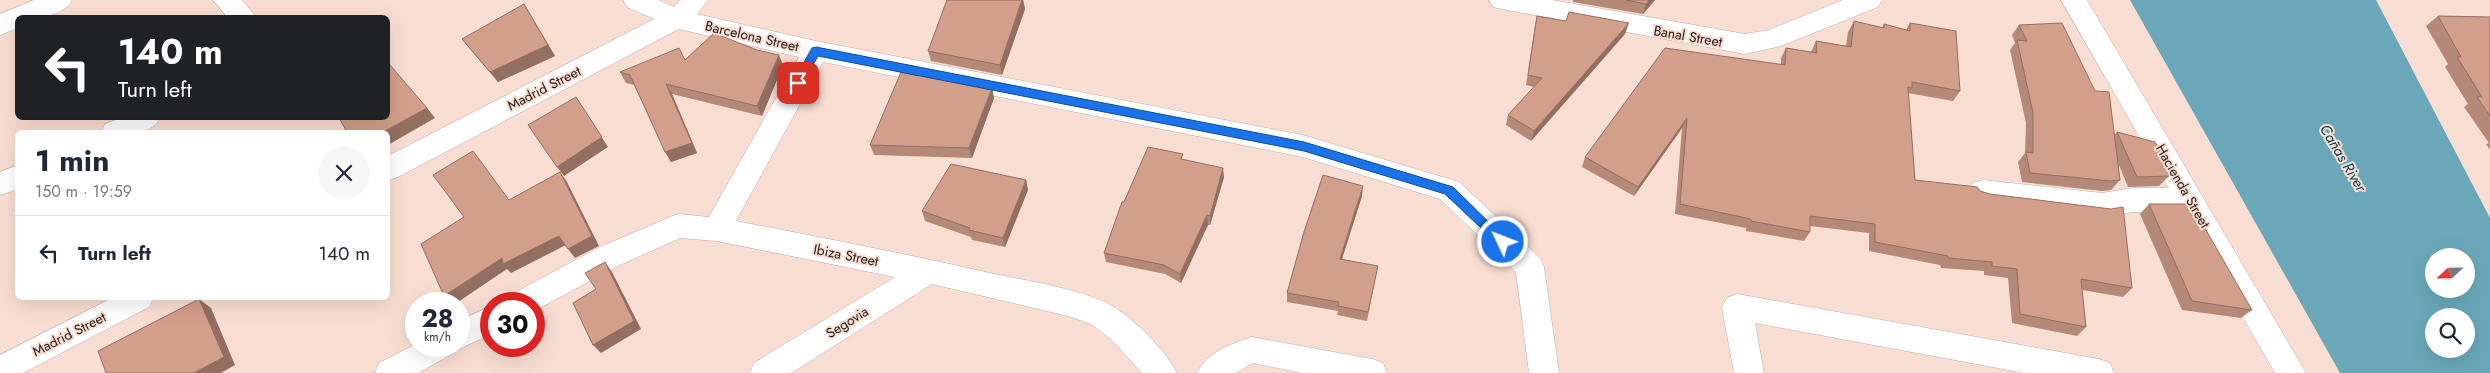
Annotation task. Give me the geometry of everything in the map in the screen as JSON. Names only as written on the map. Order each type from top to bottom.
[{"type":"street","points":[[23,15],[58,0]]},
{"type":"street","points":[[226,0],[242,15]]},
{"type":"street","name":"Barcelona Street","points":[[636,0],[676,19],[816,51],[1304,146],[1449,190],[1530,268],[1544,373]]},
{"type":"street","name":"Madrid Street","points":[[390,168],[676,19],[695,0]]},
{"type":"street","name":"Banal Street","points":[[1502,0],[1684,35],[1745,44],[1772,39],[1868,0]]},
{"type":"street","name":"Hacienda Street","points":[[2074,0],[2291,373]]},
{"type":"street","points":[[0,25],[15,19]]},
{"type":"street","points":[[717,229],[816,51]]},
{"type":"street","points":[[119,130],[142,120]]},
{"type":"street","points":[[0,184],[15,177]]},
{"type":"street","points":[[1983,191],[2102,206],[2133,200],[2191,200]]},
{"type":"street","name":"Ibiza Street","points":[[542,292],[610,256],[678,226],[717,229],[929,271],[1068,303],[1101,315],[1122,331],[1162,373]]},
{"type":"street","name":"Segovia","points":[[765,373],[929,271]]},
{"type":"street","name":"Madrid Street","points":[[0,370],[135,300]]},
{"type":"street","points":[[1749,373],[1737,307],[2091,372]]},
{"type":"street","points":[[1212,373],[1232,358],[1252,350],[1372,373]]},
{"type":"street","points":[[390,373],[420,357]]},
{"type":"water","name":"Cañas River","points":[[2130,0],[2376,0],[2490,218],[2490,373],[2340,373]]},
{"type":"building","points":[[947,0],[1022,0],[1000,65],[928,51]]},
{"type":"building","points":[[1626,0],[1649,0],[1646,4]]},
{"type":"building","points":[[524,4],[548,45],[490,72],[462,39]]},
{"type":"building","points":[[1569,12],[1629,23],[1534,131],[1508,115],[1542,78],[1528,75],[1537,16],[1566,21]]},
{"type":"building","points":[[2438,16],[2490,17],[2490,116],[2477,97],[2482,97],[2457,57],[2461,57]]},
{"type":"building","points":[[1854,21],[1884,28],[1884,24],[1910,31],[1910,23],[1956,31],[1960,91],[1912,82],[1912,88],[1908,87],[1915,180],[1977,187],[1980,191],[1990,194],[2111,209],[2123,207],[2132,288],[2081,279],[2086,327],[2020,314],[2017,269],[1992,266],[1992,262],[1948,258],[1948,256],[1875,242],[1875,224],[1810,216],[1810,232],[1751,221],[1751,219],[1680,204],[1687,118],[1638,187],[1585,157],[1665,48],[1785,65],[1786,48],[1817,53],[1816,41],[1851,47]]},
{"type":"building","points":[[2062,23],[2095,91],[2109,92],[2120,180],[2111,181],[2030,173],[2026,152],[2033,153],[2033,113],[2017,40],[2027,41],[2019,25]]},
{"type":"building","points":[[714,33],[757,50],[779,55],[757,106],[666,84],[692,143],[665,152],[630,75],[620,72],[679,48],[685,60]]},
{"type":"building","points":[[390,65],[427,108],[387,130],[346,130],[340,120],[390,120]]},
{"type":"building","points":[[901,72],[918,76],[919,73],[992,88],[969,148],[870,145]]},
{"type":"building","points":[[576,97],[602,137],[557,167],[528,125]]},
{"type":"building","points":[[2117,132],[2155,142],[2168,164],[2169,176],[2137,177]]},
{"type":"building","points":[[1148,147],[1183,154],[1181,159],[1223,168],[1210,216],[1207,215],[1180,274],[1164,265],[1104,253],[1122,202],[1124,202]]},
{"type":"building","points":[[473,151],[509,200],[560,172],[592,236],[568,249],[559,236],[503,264],[502,258],[450,292],[442,292],[421,244],[464,217],[433,175]]},
{"type":"building","points":[[951,164],[1026,180],[1003,238],[969,230],[970,228],[922,211]]},
{"type":"building","points":[[1323,175],[1363,186],[1340,259],[1378,266],[1368,312],[1338,306],[1339,302],[1287,293],[1304,232]]},
{"type":"building","points":[[2149,204],[2191,204],[2252,310],[2192,301]]},
{"type":"building","points":[[605,262],[634,321],[593,345],[573,303],[596,289],[585,273]]},
{"type":"building","points":[[199,300],[224,357],[194,373],[106,373],[98,351]]},
{"type":"route","points":[[798,83],[816,51],[1304,146],[1449,190],[1503,242]]}]
